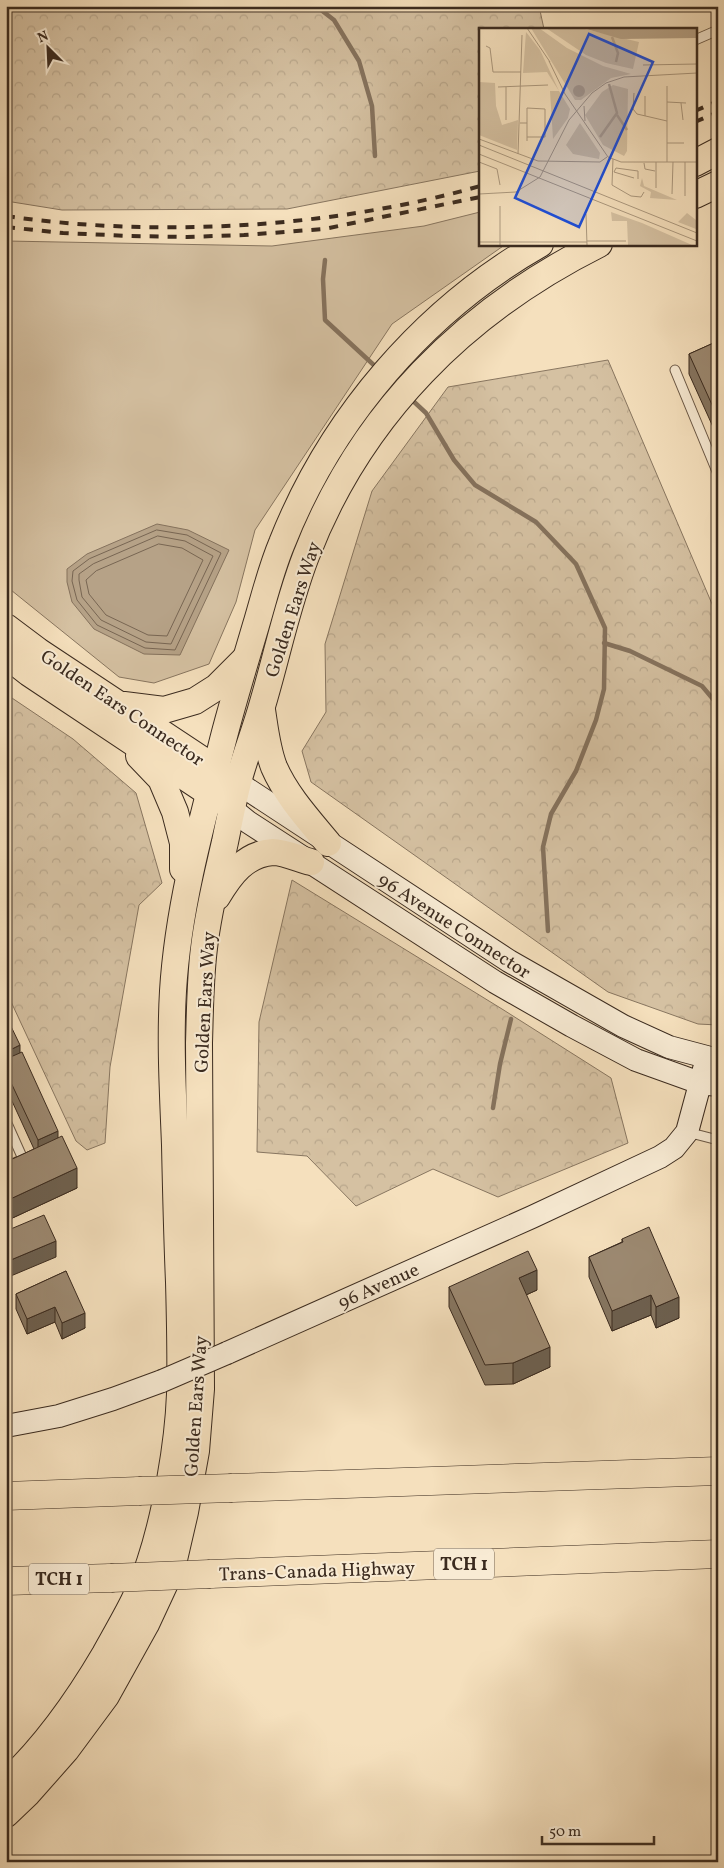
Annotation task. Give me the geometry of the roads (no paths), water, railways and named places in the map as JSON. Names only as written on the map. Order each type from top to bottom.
[{"type":"highway","points":[[6,1496],[718,1471]]},
{"type":"highway","name":"Trans-Canada Highway","points":[[6,1581],[718,1554]]},
{"type":"main road","points":[[696,162],[718,151]]},
{"type":"main road","points":[[696,195],[718,184]]},
{"type":"main road","name":"Golden Ears Way","points":[[6,1782],[49,1736],[93,1674],[124,1619],[150,1564],[163,1512],[174,1453],[180,1397],[180,1325],[172,1042],[173,990],[183,902],[212,780],[246,658],[281,546],[320,464],[373,388],[424,331],[444,312],[489,276],[538,245]]},
{"type":"main road","name":"Golden Ears Way","points":[[6,1814],[28,1793],[66,1750],[106,1696],[146,1624],[172,1568],[196,1451],[201,1389],[200,994],[204,949],[210,908],[238,783],[262,707],[288,609],[306,557],[322,518],[343,479],[361,450],[400,397],[447,348],[487,313],[548,271],[597,245]]},
{"type":"main road","name":"Golden Ears Connector","points":[[6,627],[116,716],[212,780]]},
{"type":"main road","name":"Golden Ears Connector","points":[[6,656],[29,673],[116,716]]},
{"type":"main road","points":[[183,902],[183,843],[175,812],[161,779],[116,716],[164,710],[195,701],[217,687],[246,658]]},
{"type":"main road","points":[[262,707],[266,738],[275,768],[287,790],[328,843]]},
{"type":"main road","name":"96 Avenue Connector","points":[[212,780],[238,783],[509,961],[623,1026],[669,1047],[712,1059]]},
{"type":"main road","name":"96 Avenue Connector","points":[[212,780],[232,809],[248,822],[495,982],[636,1060],[709,1084]]},
{"type":"main road","points":[[210,908],[230,874],[250,859],[274,852],[311,862]]},
{"type":"main road","name":"96 Avenue","points":[[6,1426],[59,1416],[113,1400],[162,1381],[644,1165],[674,1148],[687,1132],[709,1084],[712,1059]]},
{"type":"lane","points":[[696,40],[718,30]]},
{"type":"lane","points":[[675,370],[718,474]]},
{"type":"lane","points":[[6,1122],[23,1160],[6,1167]]},
{"type":"lane","points":[[687,1132],[718,1140]]},
{"type":"water","points":[[157,524],[188,530],[229,550],[180,655],[144,654],[94,629],[72,602],[67,582],[67,569],[87,554]]},
{"type":"waterway","points":[[316,6],[334,20],[359,61],[372,106],[375,156]]},
{"type":"waterway","points":[[325,260],[323,279],[325,320],[377,368]]},
{"type":"waterway","points":[[411,399],[426,413],[454,460],[475,485],[536,522],[576,564],[605,628],[604,689],[596,720],[576,771],[551,814],[543,847],[548,931]]},
{"type":"waterway","points":[[604,643],[630,651],[702,686],[718,705]]},
{"type":"waterway","points":[[493,1108],[500,1064],[511,1019]]},
{"type":"railway","points":[[696,111],[718,101]]},
{"type":"railway","points":[[696,122],[718,112]]},
{"type":"railway","points":[[6,216],[64,223],[123,227],[245,225],[306,220],[366,212],[479,186]]},
{"type":"railway","points":[[6,227],[63,233],[130,236],[244,235],[324,229],[479,197]]}]
